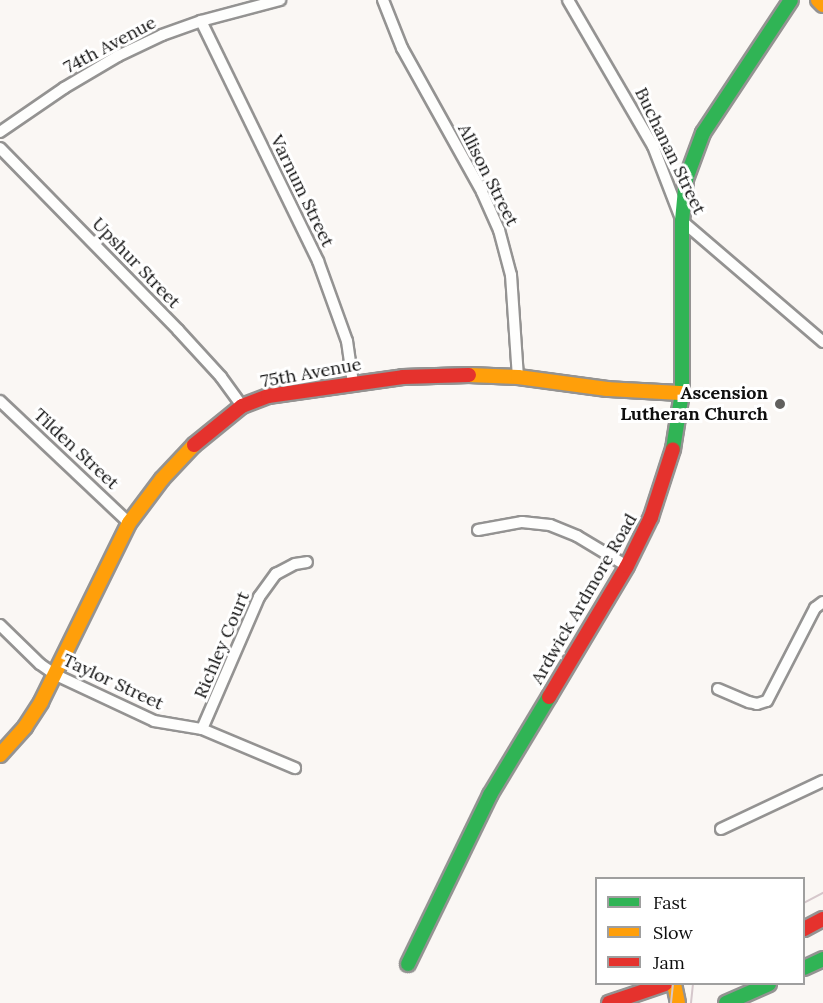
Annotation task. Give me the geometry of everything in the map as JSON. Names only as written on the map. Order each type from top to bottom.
[{"type":"street","name":"74th Avenue","points":[[0,132],[64,88],[118,56],[162,35],[201,21],[280,0]]},
{"type":"street","name":"Allison Street","points":[[383,0],[402,48],[482,192],[499,230],[511,276],[518,377]]},
{"type":"street","name":"Buchanan Street","points":[[568,0],[653,146],[682,221],[823,342]]},
{"type":"street","name":"Ardwick Ardmore Road","points":[[408,964],[490,795],[641,542],[665,478],[677,434],[682,393],[682,221],[686,179],[703,133],[791,0]]},
{"type":"street","points":[[818,0],[823,5]]},
{"type":"street","name":"Varnum Street","points":[[201,21],[318,261],[347,341],[353,383]]},
{"type":"street","name":"Upshur Street","points":[[0,148],[178,330],[221,377],[242,405]]},
{"type":"street","name":"75th Avenue","points":[[0,755],[25,727],[56,675],[129,523],[162,478],[198,440],[242,405],[268,396],[353,383],[454,374],[518,377],[608,389],[682,393]]},
{"type":"street","name":"Tilden Street","points":[[0,401],[129,523]]},
{"type":"street","points":[[478,530],[522,522],[550,525],[577,536],[627,567]]},
{"type":"street","name":"Richley Court","points":[[202,729],[259,597],[276,574],[295,564],[307,562]]},
{"type":"street","points":[[718,688],[749,702],[757,704],[766,701],[815,608],[818,603],[823,602]]},
{"type":"street","name":"Taylor Street","points":[[0,625],[40,664],[56,675],[154,721],[202,729],[295,768]]},
{"type":"street","points":[[721,829],[823,782]]},
{"type":"street","points":[[805,928],[823,919]]},
{"type":"street","points":[[805,968],[823,959]]},
{"type":"street","points":[[609,1003],[662,985]]},
{"type":"street","points":[[674,985],[678,1003]]},
{"type":"street","points":[[726,1003],[767,985]]},
{"type":"tram line","points":[[805,902],[823,893]]},
{"type":"tram line","points":[[671,1003],[673,985]]},
{"type":"tram line","points":[[691,1003],[693,985]]},
{"type":"traffic: fast","points":[[673,449],[682,393],[682,221],[686,179],[703,133],[791,0]]},
{"type":"traffic: fast","points":[[408,964],[490,795],[549,697]]},
{"type":"traffic: fast","points":[[805,968],[823,959]]},
{"type":"traffic: fast","points":[[726,1003],[767,985]]},
{"type":"traffic: slow","points":[[818,0],[823,5]]},
{"type":"traffic: slow","points":[[469,375],[518,377],[607,389],[682,393]]},
{"type":"traffic: slow","points":[[0,755],[25,727],[41,702],[129,523],[162,479],[194,445]]},
{"type":"traffic: slow","points":[[674,985],[678,1003]]},
{"type":"traffic: jam","points":[[194,445],[242,406],[268,396],[403,377],[469,375]]},
{"type":"traffic: jam","points":[[549,697],[627,566],[651,517],[673,449]]},
{"type":"traffic: jam","points":[[805,928],[823,919]]},
{"type":"traffic: jam","points":[[609,1003],[662,985]]},
{"type":"place","name":"Ascension Lutheran Church","points":[[780,404]]}]
